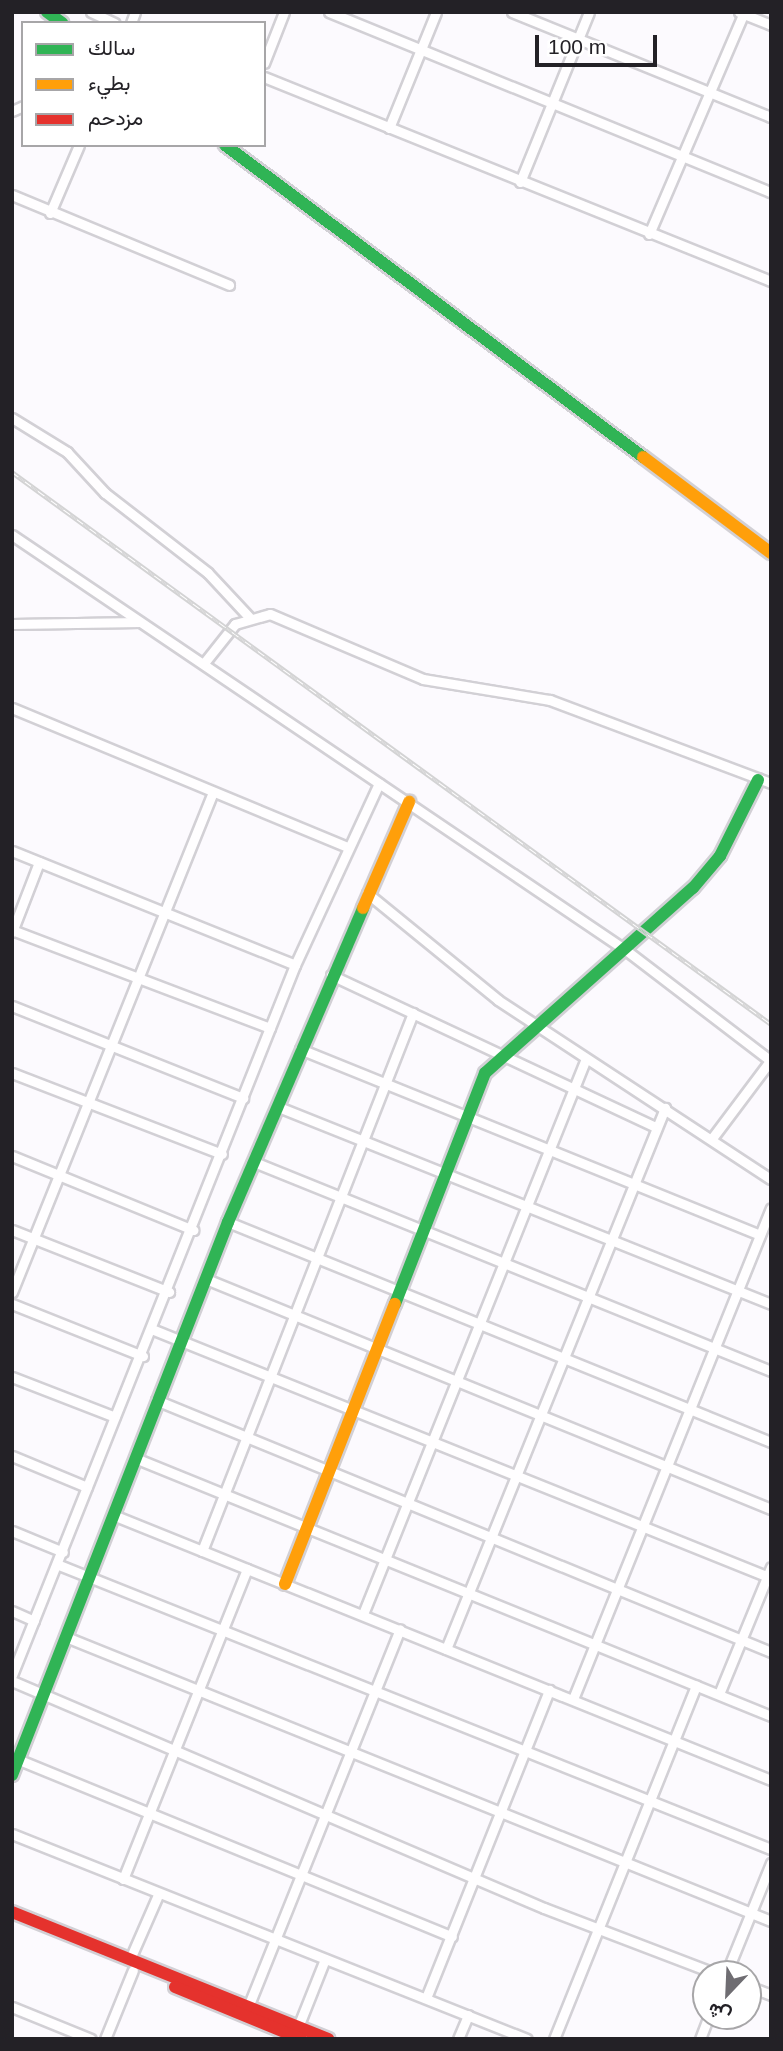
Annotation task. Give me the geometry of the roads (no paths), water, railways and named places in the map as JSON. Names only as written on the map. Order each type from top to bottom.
[{"type":"street","points":[[91,12],[111,21]]},
{"type":"street","points":[[266,58],[284,12]]},
{"type":"street","points":[[329,12],[552,100],[771,192]]},
{"type":"street","points":[[389,128],[436,12]]},
{"type":"street","points":[[512,12],[771,117]]},
{"type":"street","points":[[520,182],[589,12]]},
{"type":"street","points":[[649,234],[742,13],[771,25]]},
{"type":"street","points":[[266,78],[771,281]]},
{"type":"street","points":[[50,213],[78,147]]},
{"type":"street","points":[[228,147],[771,552]]},
{"type":"street","points":[[12,195],[229,285]]},
{"type":"street","points":[[12,418],[67,452],[105,494],[208,573],[249,617]]},
{"type":"street","points":[[12,535],[627,951],[770,1061],[713,1137]]},
{"type":"street","points":[[204,663],[235,624],[249,617],[270,614],[301,624],[444,686],[550,700],[764,781],[708,872],[627,951],[585,979],[538,1028],[485,1073],[374,1349],[285,1584]]},
{"type":"street","points":[[12,624],[139,622]]},
{"type":"street","points":[[12,708],[348,847]]},
{"type":"street","points":[[12,1675],[59,1565],[115,1417],[154,1330],[295,965],[379,783]]},
{"type":"street","points":[[12,1292],[213,792]]},
{"type":"street","points":[[12,1775],[15,1759],[46,1697],[89,1574],[156,1400],[276,1106],[366,894],[410,802]]},
{"type":"street","points":[[12,851],[295,965]]},
{"type":"street","points":[[39,862],[12,930],[270,1028]]},
{"type":"street","points":[[366,894],[538,1028],[585,1061],[713,1137],[771,1179]]},
{"type":"street","points":[[331,975],[656,1126]]},
{"type":"street","points":[[12,1006],[243,1098]]},
{"type":"street","points":[[202,1551],[267,1379],[413,1013]]},
{"type":"street","points":[[300,1049],[760,1235]]},
{"type":"street","points":[[363,1614],[585,1061]]},
{"type":"street","points":[[12,1073],[222,1154]]},
{"type":"street","points":[[276,1106],[771,1304]]},
{"type":"street","points":[[446,1649],[513,1477],[664,1108]]},
{"type":"street","points":[[12,1156],[193,1230]]},
{"type":"street","points":[[254,1162],[715,1346],[771,1371]]},
{"type":"street","points":[[573,1699],[771,1208]]},
{"type":"street","points":[[229,1222],[771,1442]]},
{"type":"street","points":[[12,1230],[169,1292]]},
{"type":"street","points":[[206,1279],[771,1509]]},
{"type":"street","points":[[12,1304],[143,1356]]},
{"type":"street","points":[[154,1330],[267,1379],[351,1410],[642,1530],[770,1574],[719,1694]]},
{"type":"street","points":[[12,1377],[115,1417]]},
{"type":"street","points":[[156,1400],[619,1587],[771,1652]]},
{"type":"street","points":[[12,1456],[87,1487]]},
{"type":"street","points":[[135,1458],[771,1716]]},
{"type":"street","points":[[113,1515],[771,1780]]},
{"type":"street","points":[[12,1531],[63,1552]]},
{"type":"street","points":[[59,1565],[89,1574],[223,1627],[527,1749],[650,1803],[771,1849]]},
{"type":"street","points":[[123,1879],[247,1569]]},
{"type":"street","points":[[12,1611],[34,1621]]},
{"type":"street","points":[[248,2007],[400,1629]]},
{"type":"street","points":[[66,1637],[353,1750],[771,1921]]},
{"type":"street","points":[[12,1681],[326,1816],[692,1964]]},
{"type":"street","points":[[554,2039],[696,1685]]},
{"type":"street","points":[[426,1998],[477,1878],[549,1690]]},
{"type":"street","points":[[15,1759],[452,1937]]},
{"type":"street","points":[[12,1834],[158,1895],[527,2039]]},
{"type":"street","points":[[732,1960],[771,1863]]},
{"type":"street","points":[[105,2039],[158,1895]]},
{"type":"street","points":[[12,1912],[297,2035],[328,2039]]},
{"type":"street","points":[[12,1921],[248,2007],[297,2035]]},
{"type":"street","points":[[297,2035],[325,1959]]},
{"type":"street","points":[[12,2007],[91,2039]]},
{"type":"street","points":[[458,2039],[468,2015]]},
{"type":"railway","points":[[12,472],[771,1024]]}]
